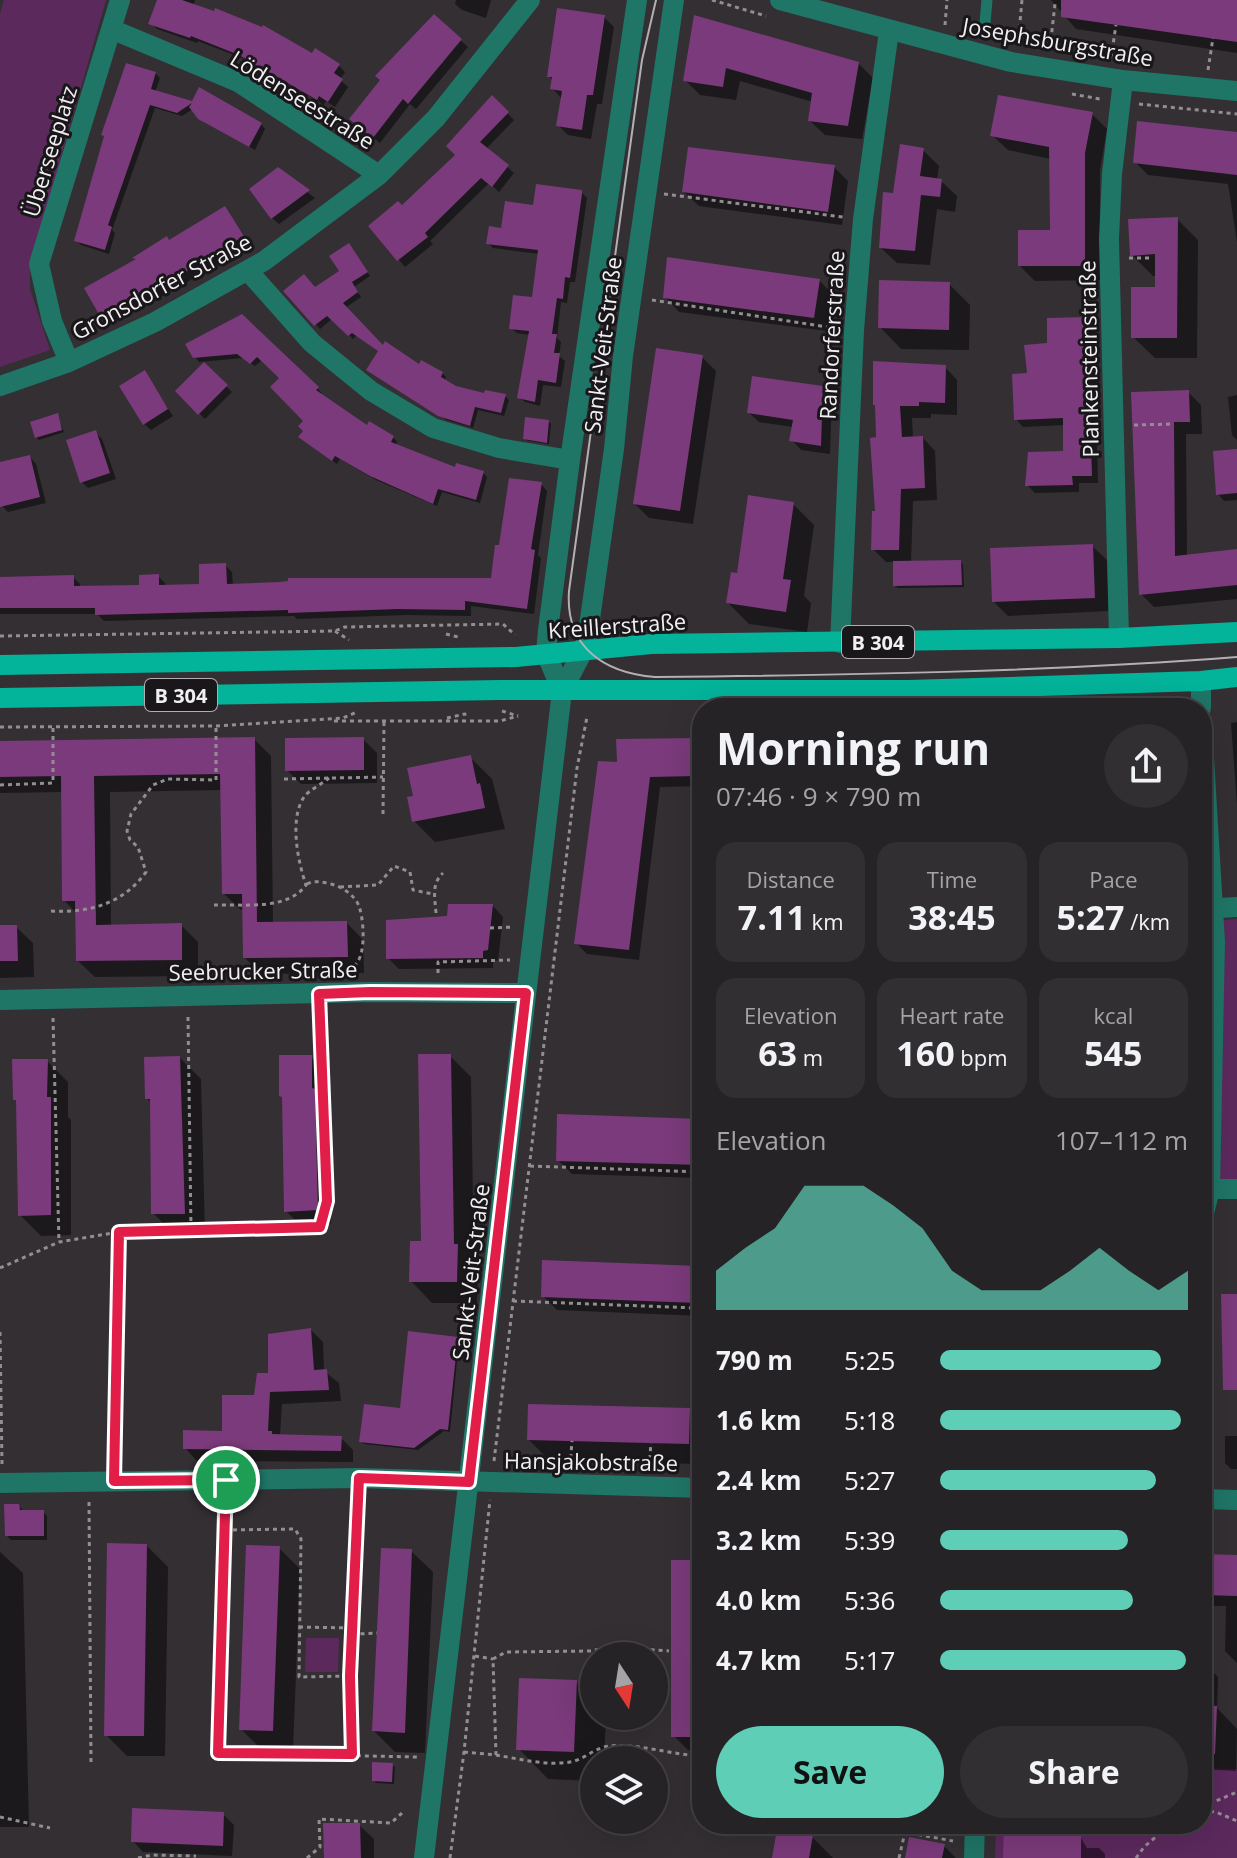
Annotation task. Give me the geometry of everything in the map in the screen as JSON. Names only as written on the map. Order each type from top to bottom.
[{"type":"main road","name":"Kreillerstraße","points":[[0,665],[500,657],[722,642],[1119,638],[1237,632]]},
{"type":"main road","name":"B 304","points":[[926,698],[1237,677]]},
{"type":"main road","name":"B 304","points":[[0,698],[562,691],[866,698]]},
{"type":"street","name":"Überseeplatz","points":[[69,362],[52,321],[39,264],[120,0]]},
{"type":"street","name":"Gronsdorfer Straße","points":[[0,386],[69,362],[155,322],[248,271],[379,175],[436,118],[530,0]]},
{"type":"street","name":"Sankt-Veit-Straße","points":[[562,691],[546,653],[570,460],[637,0]]},
{"type":"street","name":"Sankt-Veit-Straße","points":[[424,1858],[562,691],[584,649],[674,0]]},
{"type":"street","name":"Josephsburgstraße","points":[[780,0],[1011,62],[1048,58],[1116,79],[1237,91]]},
{"type":"street","name":"Lödenseestraße","points":[[111,29],[238,82],[379,175]]},
{"type":"street","name":"Randorferstraße","points":[[840,643],[854,331],[863,219],[889,31]]},
{"type":"street","name":"Plankensteinstraße","points":[[1116,79],[1109,259],[1119,638]]},
{"type":"street","points":[[248,271],[312,343],[371,391],[433,428],[499,448],[570,460]]},
{"type":"street","points":[[1201,681],[1201,698]]},
{"type":"street","points":[[1212,909],[1237,907]]},
{"type":"street","points":[[1212,930],[1215,942],[1212,1090]]},
{"type":"street","name":"Seebrucker Straße","points":[[0,1000],[526,993]]},
{"type":"street","points":[[1212,1189],[1237,1189]]},
{"type":"street","name":"Hansjakobstraße","points":[[1,1482],[359,1478],[692,1488]]},
{"type":"street","points":[[1212,1499],[1237,1500]]},
{"type":"lane","points":[[985,23],[987,0]]},
{"type":"path","points":[[945,25],[947,0]]},
{"type":"path","points":[[1018,43],[1022,0]]},
{"type":"path","points":[[1048,58],[1055,4]]},
{"type":"path","points":[[1116,25],[1116,79]]},
{"type":"path","points":[[1208,72],[1213,38]]},
{"type":"path","points":[[1006,41],[1028,45]]},
{"type":"path","points":[[1039,47],[1048,58]]},
{"type":"path","points":[[659,193],[863,219]]},
{"type":"path","points":[[1109,259],[1153,258]]},
{"type":"path","points":[[645,299],[854,331]]},
{"type":"path","points":[[1113,426],[1174,424]]},
{"type":"path","points":[[0,636],[335,631],[345,627],[503,624],[515,635]]},
{"type":"path","points":[[446,641],[468,636],[468,625]]},
{"type":"path","points":[[372,627],[372,633]]},
{"type":"path","points":[[446,634],[458,637]]},
{"type":"path","points":[[447,711],[473,714]]},
{"type":"path","points":[[447,718],[458,714]]},
{"type":"path","points":[[464,721],[465,714]]},
{"type":"path","points":[[0,727],[216,726],[327,720],[500,721],[518,716]]},
{"type":"path","points":[[450,1858],[529,1166],[577,768],[587,717]]},
{"type":"path","points":[[383,814],[384,722]]},
{"type":"path","points":[[51,911],[83,910],[105,905],[127,894],[139,881],[146,872],[138,847],[130,840],[127,831],[131,814],[153,785],[168,779],[216,780],[216,726]]},
{"type":"path","points":[[0,785],[53,783],[53,727]]},
{"type":"path","points":[[284,779],[383,777]]},
{"type":"path","points":[[306,885],[298,852],[298,813],[304,796],[329,778]]},
{"type":"path","points":[[214,905],[272,903],[289,899],[314,881],[340,887],[378,885],[394,866],[410,872],[413,890],[433,894]]},
{"type":"path","points":[[436,913],[433,894],[436,880],[443,873]]},
{"type":"path","points":[[333,977],[333,967],[352,967],[362,951],[363,915],[357,900],[340,887]]},
{"type":"path","points":[[490,928],[514,927]]},
{"type":"path","points":[[438,976],[438,962],[510,960]]},
{"type":"path","points":[[0,1268],[59,1242],[119,1232],[320,1227],[327,1201],[319,994]]},
{"type":"path","points":[[188,1013],[191,1229]]},
{"type":"path","points":[[52,1014],[59,1242]]},
{"type":"path","points":[[529,1166],[692,1172]]},
{"type":"path","points":[[114,1481],[119,1232]]},
{"type":"path","points":[[513,1301],[692,1308]]},
{"type":"path","points":[[0,1332],[1,1482]]},
{"type":"path","points":[[570,1466],[572,1441]]},
{"type":"path","points":[[649,1467],[651,1443]]},
{"type":"path","points":[[352,1754],[350,1676],[359,1478]]},
{"type":"path","points":[[226,1480],[218,1753],[418,1757]]},
{"type":"path","points":[[88,1481],[91,1762]]},
{"type":"path","points":[[225,1530],[295,1529],[301,1539],[299,1677],[350,1676]]},
{"type":"path","points":[[299,1627],[352,1628],[358,1634],[377,1633]]},
{"type":"path","points":[[475,1656],[493,1659],[506,1652],[590,1651],[612,1647],[669,1651]]},
{"type":"path","points":[[493,1659],[496,1755]]},
{"type":"path","points":[[464,1752],[572,1763],[606,1746],[627,1745],[655,1752],[692,1755]]},
{"type":"path","points":[[1212,1804],[1237,1792]]},
{"type":"path","points":[[1212,1811],[1237,1821]]},
{"type":"path","points":[[307,1858],[320,1847],[319,1819],[391,1823],[402,1813]]},
{"type":"path","points":[[0,1817],[50,1828]]},
{"type":"path","points":[[899,1858],[905,1834]]},
{"type":"path","points":[[912,1834],[974,1852]]},
{"type":"path","points":[[1136,1858],[1161,1834]]},
{"type":"path","points":[[138,1858],[152,1855],[196,1856]]},
{"type":"shaded area","points":[[4,0],[106,0],[30,266],[30,289],[50,350],[0,367],[0,14]]},
{"type":"shaded area","points":[[1237,919],[1237,1188],[1217,1187],[1223,920]]},
{"type":"shaded area","points":[[306,1638],[339,1638],[338,1672],[305,1672]]},
{"type":"shaded area","points":[[1212,1768],[1237,1769],[1237,1858],[995,1858],[996,1834],[1212,1834]]},
{"type":"building","points":[[157,0],[182,0],[263,25],[312,53],[315,48],[340,64],[334,73],[343,79],[328,102],[319,96],[317,100],[239,55],[191,36],[148,24]]},
{"type":"building","points":[[1061,0],[1237,0],[1237,42],[1061,17]]},
{"type":"building","points":[[557,8],[605,15],[593,95],[587,95],[582,130],[556,126],[562,91],[550,89],[552,77],[547,77]]},
{"type":"building","points":[[434,14],[462,39],[408,104],[403,99],[373,138],[349,119],[380,80],[375,76]]},
{"type":"building","points":[[694,15],[859,62],[848,126],[808,121],[812,93],[726,68],[723,87],[683,81]]},
{"type":"building","points":[[126,63],[156,72],[151,89],[192,101],[199,87],[262,123],[249,147],[198,119],[189,107],[192,103],[177,113],[150,105],[108,225],[112,227],[105,250],[74,241],[104,136],[101,135]]},
{"type":"building","points":[[492,95],[509,112],[480,142],[509,165],[492,187],[481,178],[425,233],[428,237],[397,261],[368,226],[398,201],[402,205],[455,155],[446,146]]},
{"type":"building","points":[[998,95],[1093,112],[1085,153],[1085,266],[1018,266],[1018,230],[1050,230],[1049,147],[990,136]]},
{"type":"building","points":[[1137,121],[1237,132],[1237,175],[1133,163]]},
{"type":"building","points":[[900,144],[924,148],[920,176],[942,179],[940,197],[921,195],[915,251],[879,248],[883,192],[893,193]]},
{"type":"building","points":[[688,147],[835,165],[828,212],[682,192]]},
{"type":"building","points":[[278,167],[310,190],[271,219],[249,189]]},
{"type":"building","points":[[536,184],[582,190],[582,194],[570,278],[565,277],[563,299],[557,298],[552,334],[557,334],[554,353],[560,353],[556,383],[538,380],[535,402],[517,398],[529,331],[509,329],[513,295],[532,297],[538,250],[486,244],[489,226],[501,228],[505,201],[533,205]]},
{"type":"building","points":[[225,206],[244,236],[158,289],[101,318],[84,288],[136,259],[132,258],[167,236],[169,240]]},
{"type":"building","points":[[1178,217],[1177,338],[1131,338],[1131,287],[1155,287],[1155,254],[1130,256],[1128,219]]},
{"type":"building","points":[[349,243],[368,272],[352,282],[358,292],[343,303],[383,345],[385,341],[419,364],[421,360],[443,372],[441,377],[456,386],[484,393],[485,390],[506,394],[501,413],[475,407],[470,426],[438,416],[366,370],[378,351],[352,333],[348,336],[327,316],[314,326],[283,291],[304,274],[315,287],[339,271],[329,256]]},
{"type":"building","points":[[667,257],[820,279],[814,318],[663,298]]},
{"type":"building","points":[[879,280],[950,282],[949,330],[878,328]]},
{"type":"building","points":[[242,314],[319,387],[316,390],[367,425],[369,421],[394,436],[391,442],[455,467],[456,463],[484,471],[476,500],[438,489],[433,504],[370,476],[335,456],[332,461],[298,437],[303,431],[298,426],[303,421],[270,387],[279,378],[257,357],[250,364],[237,354],[193,358],[185,344]]},
{"type":"building","points":[[1087,317],[1092,476],[1072,476],[1073,485],[1025,486],[1028,452],[1063,451],[1063,418],[1014,420],[1012,374],[1027,373],[1024,345],[1047,343],[1047,318]]},
{"type":"building","points":[[656,348],[703,355],[680,511],[633,504]]},
{"type":"building","points":[[873,361],[946,365],[945,403],[919,402],[919,406],[900,406],[902,437],[923,436],[925,488],[901,489],[899,550],[871,550],[872,511],[875,511],[870,438],[876,437]]},
{"type":"building","points":[[204,362],[228,385],[198,415],[175,391]]},
{"type":"building","points":[[145,370],[168,409],[143,425],[119,386]]},
{"type":"building","points":[[752,376],[823,386],[821,446],[789,441],[793,420],[747,413]]},
{"type":"building","points":[[1189,390],[1190,422],[1174,422],[1175,556],[1237,549],[1237,585],[1139,595],[1131,392]]},
{"type":"building","points":[[58,413],[62,430],[35,438],[30,422]]},
{"type":"building","points":[[525,417],[549,420],[547,443],[523,439]]},
{"type":"building","points":[[96,430],[110,473],[80,483],[66,440]]},
{"type":"building","points":[[1237,449],[1237,493],[1216,495],[1213,451]]},
{"type":"building","points":[[30,455],[40,497],[0,507],[0,462]]},
{"type":"building","points":[[509,478],[542,482],[531,549],[535,550],[527,609],[465,601],[465,610],[288,613],[288,610],[95,615],[95,608],[0,608],[0,577],[74,575],[74,586],[139,585],[139,575],[159,574],[159,585],[199,584],[199,564],[226,563],[227,584],[279,582],[288,581],[288,578],[491,578]]},
{"type":"building","points":[[748,495],[794,502],[783,579],[791,580],[786,612],[726,603],[731,572],[737,573]]},
{"type":"building","points":[[1093,544],[1095,598],[992,602],[990,548]]},
{"type":"building","points":[[961,560],[962,585],[893,586],[893,561]]},
{"type":"building","points":[[255,737],[257,922],[347,921],[348,957],[243,958],[242,894],[222,894],[220,774],[94,776],[96,925],[182,923],[182,960],[76,961],[75,901],[62,901],[61,776],[0,777],[0,741]]},
{"type":"building","points":[[364,737],[364,770],[285,771],[285,738]]},
{"type":"building","points":[[692,738],[692,776],[650,777],[629,950],[574,944],[598,761],[617,762],[616,739]]},
{"type":"building","points":[[471,755],[485,808],[412,822],[407,797],[413,796],[407,768]]},
{"type":"building","points":[[448,904],[493,904],[488,950],[483,951],[483,958],[386,959],[386,920],[447,916]]},
{"type":"building","points":[[0,925],[17,925],[18,961],[0,961]]},
{"type":"building","points":[[418,1054],[451,1054],[457,1282],[409,1282],[410,1241],[421,1241]]},
{"type":"building","points":[[279,1055],[312,1055],[318,1210],[284,1212]]},
{"type":"building","points":[[180,1056],[185,1214],[151,1214],[150,1099],[145,1099],[144,1057]]},
{"type":"building","points":[[12,1059],[48,1059],[51,1215],[18,1216],[16,1100],[13,1100]]},
{"type":"building","points":[[557,1114],[692,1119],[692,1165],[556,1161]]},
{"type":"building","points":[[542,1260],[692,1266],[692,1303],[541,1297]]},
{"type":"building","points":[[1221,1294],[1237,1294],[1237,1390],[1223,1390]]},
{"type":"building","points":[[311,1328],[314,1370],[327,1369],[329,1390],[270,1392],[268,1431],[272,1434],[342,1436],[341,1451],[183,1449],[183,1430],[222,1431],[222,1395],[254,1395],[257,1373],[268,1373],[268,1334]]},
{"type":"building","points":[[408,1331],[458,1337],[448,1430],[440,1429],[414,1448],[359,1442],[364,1404],[400,1408]]},
{"type":"building","points":[[528,1404],[690,1408],[689,1444],[527,1440]]},
{"type":"building","points":[[4,1504],[19,1504],[20,1510],[44,1510],[44,1536],[5,1536]]},
{"type":"building","points":[[107,1543],[147,1544],[144,1736],[104,1736]]},
{"type":"building","points":[[246,1545],[280,1546],[273,1731],[239,1730]]},
{"type":"building","points":[[381,1548],[412,1549],[405,1733],[372,1731]]},
{"type":"building","points":[[1212,1554],[1237,1555],[1237,1596],[1212,1595]]},
{"type":"building","points":[[671,1560],[692,1560],[692,1737],[671,1737]]},
{"type":"building","points":[[519,1678],[577,1680],[574,1752],[516,1750]]},
{"type":"building","points":[[1212,1706],[1217,1706],[1215,1754],[1212,1754]]},
{"type":"building","points":[[372,1762],[393,1763],[392,1782],[372,1781]]},
{"type":"building","points":[[132,1808],[224,1812],[223,1846],[131,1842]]},
{"type":"building","points":[[323,1823],[360,1823],[361,1858],[324,1858]]},
{"type":"building","points":[[776,1834],[813,1835],[809,1858],[772,1858]]},
{"type":"building","points":[[1004,1834],[1081,1836],[1081,1858],[1003,1858]]},
{"type":"building","points":[[909,1837],[945,1844],[942,1858],[905,1858]]},
{"type":"tram line","points":[[656,0],[642,60],[569,591],[569,611],[574,628],[591,654],[619,670],[655,677],[1019,669],[1237,657]]},
{"type":"route","points":[[526,993],[469,1482],[359,1478],[350,1676],[352,1754],[218,1753],[226,1480],[114,1481],[119,1232],[320,1227],[327,1201],[319,994],[526,993]]}]
